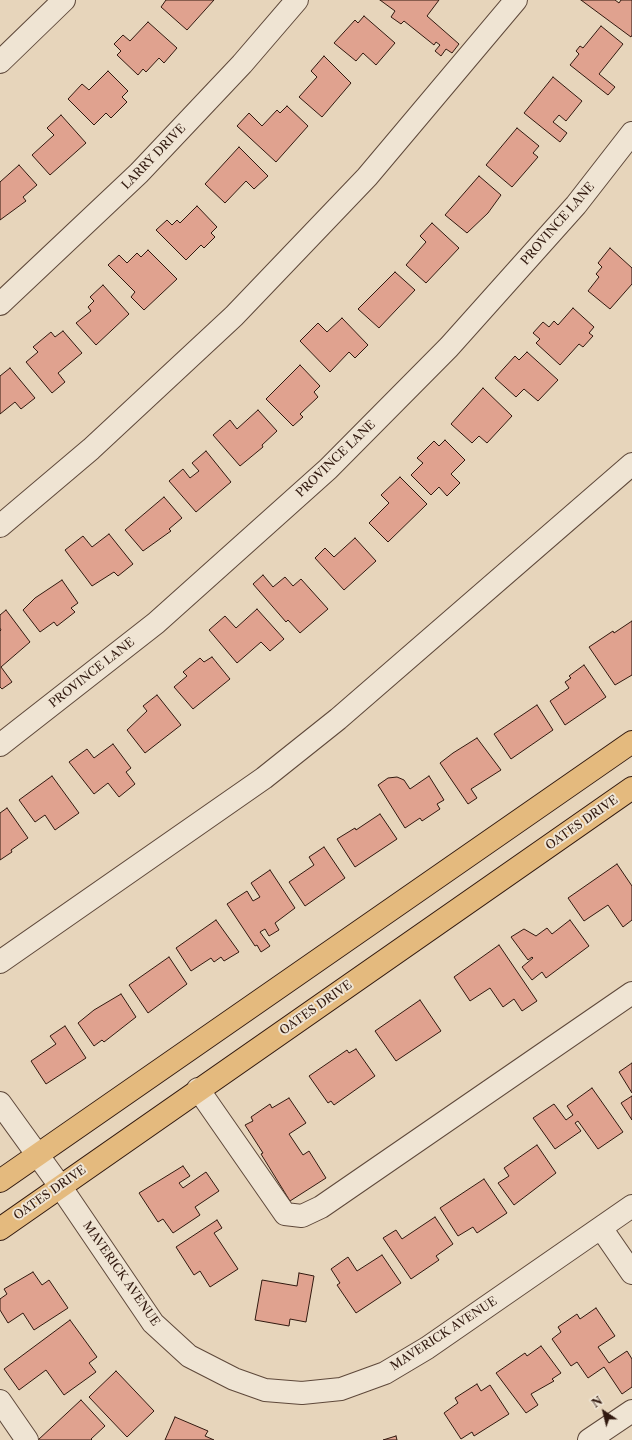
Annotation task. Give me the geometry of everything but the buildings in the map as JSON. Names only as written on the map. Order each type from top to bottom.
[{"type":"main road","points":[[0,1181],[632,742]]},
{"type":"main road","name":"OATES DRIVE","points":[[0,1229],[198,1089],[632,788]]},
{"type":"street","points":[[0,62],[64,0]]},
{"type":"street","name":"LARRY DRIVE","points":[[0,304],[139,173],[242,64],[297,0]]},
{"type":"street","points":[[0,526],[91,449],[240,310],[367,177],[516,0]]},
{"type":"street","name":"PROVINCE LANE","points":[[0,745],[156,623],[328,469],[459,335],[576,205],[632,133]]},
{"type":"street","points":[[0,962],[264,778],[338,719],[632,464]]},
{"type":"street","points":[[198,1089],[285,1214],[302,1216],[321,1207],[632,993]]},
{"type":"street","name":"MAVERICK AVENUE","points":[[0,1103],[60,1186],[153,1323],[189,1356],[234,1379],[265,1390],[302,1393],[341,1389],[385,1373],[427,1348],[632,1206]]},
{"type":"street","points":[[601,1228],[632,1273]]},
{"type":"street","points":[[0,1401],[27,1440]]},
{"type":"street","points":[[589,1440],[632,1411]]}]
